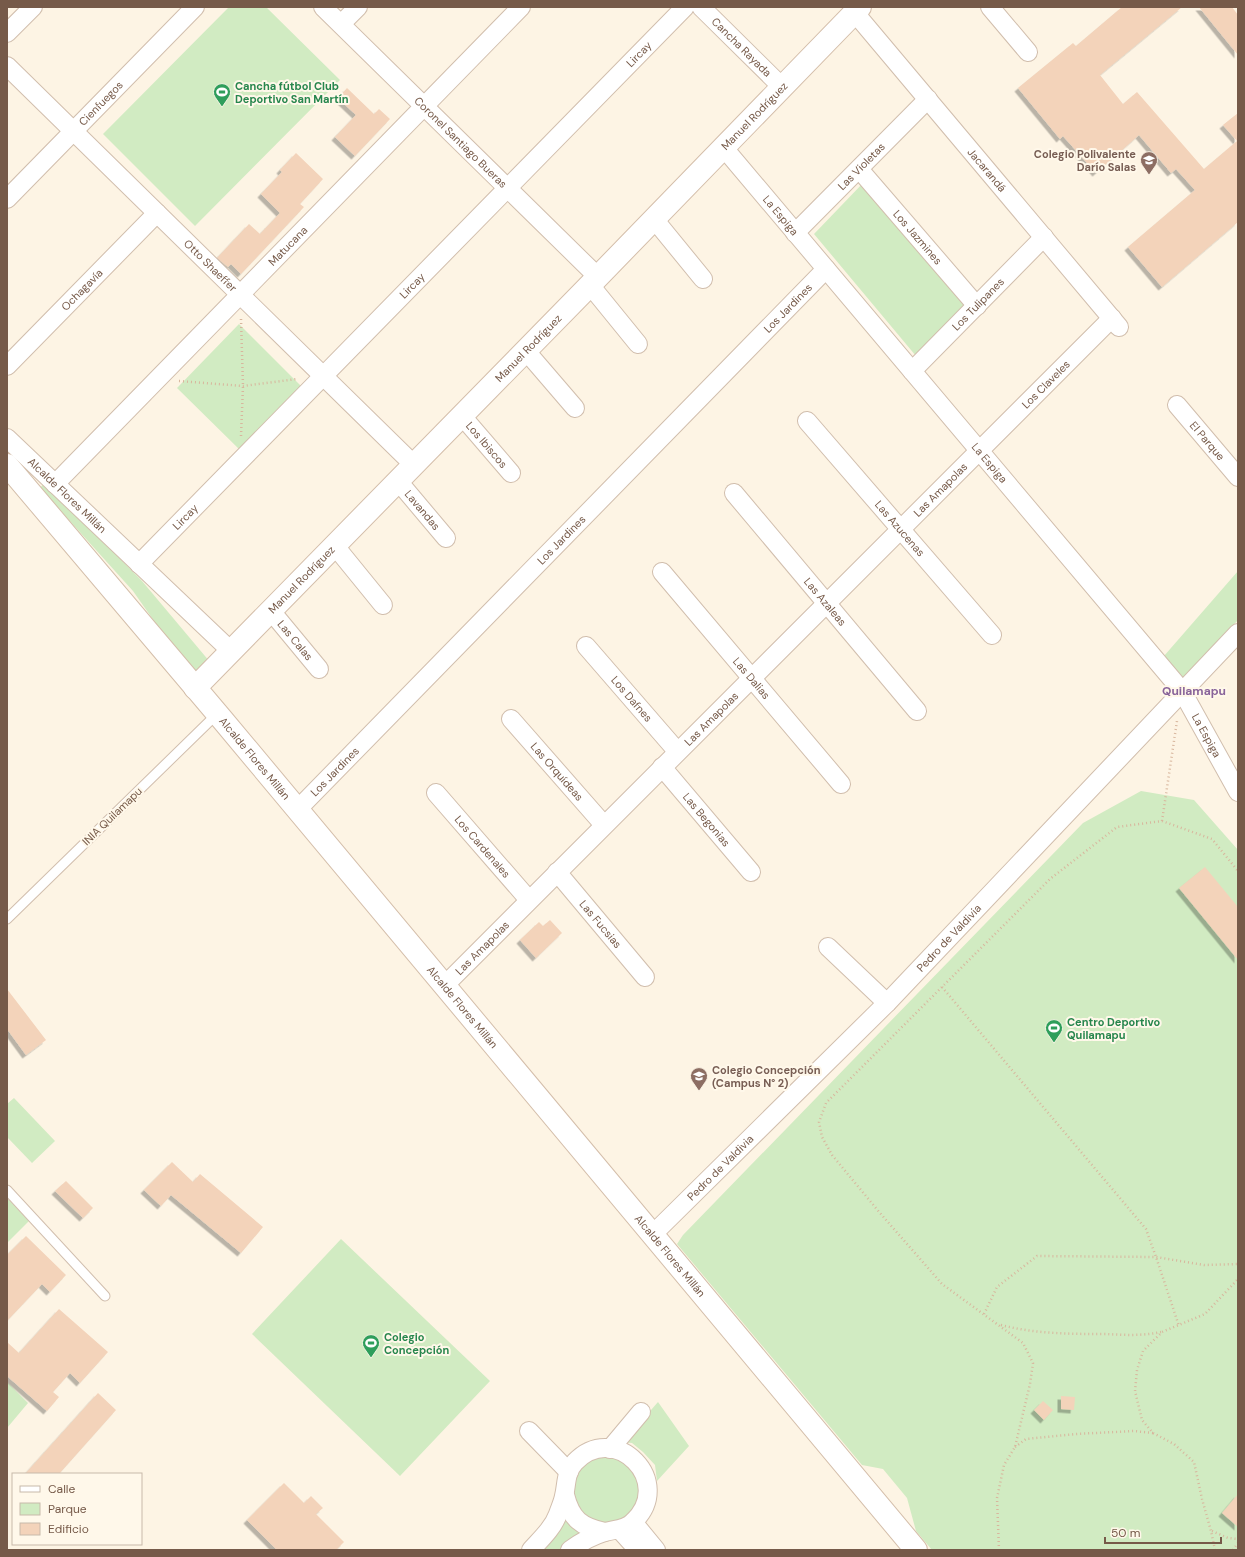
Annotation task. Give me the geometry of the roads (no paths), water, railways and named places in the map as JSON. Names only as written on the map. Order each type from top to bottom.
[{"type":"street","points":[[7,33],[33,7]]},
{"type":"street","name":"Cienfuegos","points":[[7,199],[194,7]]},
{"type":"street","name":"Coronel Santiago Bueras","points":[[323,7],[507,188],[594,281],[638,344]]},
{"type":"street","points":[[341,24],[358,7]]},
{"type":"street","name":"Matucana","points":[[55,484],[521,7]]},
{"type":"street","name":"Lircay","points":[[139,564],[685,7]]},
{"type":"street","name":"Cancha Rayada","points":[[701,7],[782,87]]},
{"type":"street","points":[[990,7],[1028,52]]},
{"type":"street","name":"Manuel Rodríguez","points":[[195,688],[858,10]]},
{"type":"street","name":"Jacarandá","points":[[858,10],[928,100],[1115,322]]},
{"type":"street","name":"Otto Shaeffer","points":[[7,66],[414,465]]},
{"type":"street","name":"Las Violetas","points":[[795,233],[928,100]]},
{"type":"street","name":"La Espiga","points":[[724,148],[1182,692],[1238,792]]},
{"type":"street","name":"Los Jazmines","points":[[859,169],[977,306]]},
{"type":"street","name":"Ochagavía","points":[[7,366],[157,213]]},
{"type":"street","points":[[654,219],[703,278]]},
{"type":"street","name":"Los Tulipanes","points":[[912,371],[1044,237]]},
{"type":"street","name":"Los Jardines","points":[[297,810],[826,269]]},
{"type":"street","name":"Los Claveles","points":[[978,450],[1115,322]]},
{"type":"street","points":[[526,351],[575,408]]},
{"type":"street","name":"El Parque","points":[[1177,405],[1238,477]]},
{"type":"street","name":"Los Ibiscos","points":[[462,416],[511,473]]},
{"type":"street","name":"Las Azucenas","points":[[807,421],[992,635]]},
{"type":"street","name":"Alcalde Flores Millán","points":[[7,438],[231,651]]},
{"type":"street","name":"Las Amapolas","points":[[444,986],[978,450]]},
{"type":"street","name":"Alcalde Flores Millán","points":[[7,465],[916,1550]]},
{"type":"street","name":"Lavandas","points":[[398,481],[446,538]]},
{"type":"street","name":"Las Azaleas","points":[[734,493],[917,711]]},
{"type":"street","points":[[335,546],[383,605]]},
{"type":"street","name":"Las Dalias","points":[[662,572],[841,784]]},
{"type":"street","name":"Las Calas","points":[[271,611],[319,669]]},
{"type":"street","name":"Pedro de Valdivia","points":[[652,1235],[887,1003],[1238,633]]},
{"type":"street","name":"Los Dafnes","points":[[586,646],[677,751]]},
{"type":"street","name":"Las Orquídeas","points":[[511,719],[604,825]]},
{"type":"street","name":"Las Begonias","points":[[662,767],[751,872]]},
{"type":"street","name":"Los Cardenales","points":[[436,792],[529,900]]},
{"type":"street","name":"Las Fucsias","points":[[557,872],[645,977]]},
{"type":"street","points":[[828,947],[887,1003]]},
{"type":"street","points":[[610,1449],[641,1412]]},
{"type":"street","points":[[529,1431],[569,1472]]},
{"type":"street","points":[[531,1550],[547,1533],[557,1516],[564,1495],[566,1478],[574,1462],[588,1452],[605,1448],[622,1451],[636,1460],[646,1475],[648,1492],[644,1509],[619,1528],[584,1540],[570,1550]]},
{"type":"street","points":[[564,1495],[569,1509],[578,1521],[590,1529],[619,1528],[656,1550]]},
{"type":"street","points":[[619,1528],[638,1550]]},
{"type":"lane","name":"INIA Quilamapu","points":[[7,919],[217,714]]},
{"type":"lane","points":[[7,1190],[105,1296]]},
{"type":"place","name":"Cancha fútbol Club Deportivo San Martín","points":[[222,107]]},
{"type":"place","name":"Colegio Polivalente Darío Salas","points":[[1149,175]]},
{"type":"place","name":"Centro Deportivo Quilamapu","points":[[1054,1043]]},
{"type":"place","name":"Colegio Concepción (Campus N° 2)","points":[[699,1091]]},
{"type":"place","name":"Colegio Concepción","points":[[371,1358]]},
{"type":"district","name":"Quilamapu","points":[[1194,691]]}]
